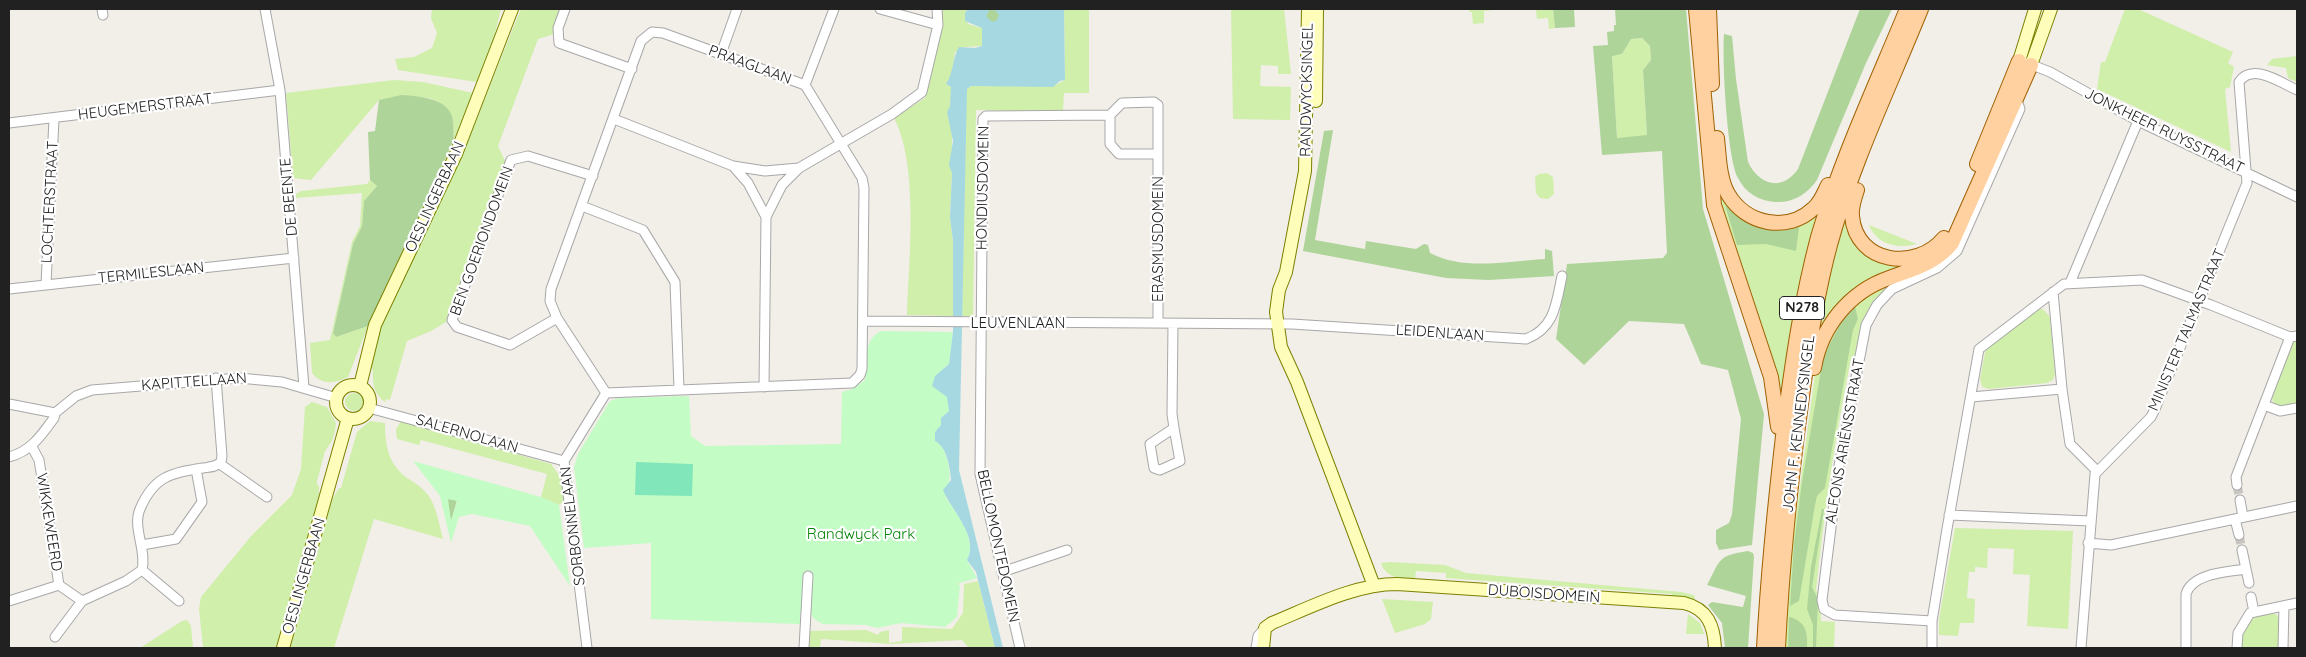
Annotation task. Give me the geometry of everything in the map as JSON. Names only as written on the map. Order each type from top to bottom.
[{"type":"main road","points":[[1696,9],[1714,205],[1768,368],[1782,442]]},
{"type":"main road","points":[[1709,9],[1710,48],[1719,158],[1726,189],[1734,202],[1742,211],[1760,221],[1788,222],[1801,217],[1815,208],[1830,182],[1839,178]]},
{"type":"main road","name":"JOHN F. KENNEDYSINGEL","points":[[1764,648],[1782,442],[1802,305],[1818,238],[1839,178],[1907,9]]},
{"type":"main road","name":"JOHN F. KENNEDYSINGEL","points":[[1778,648],[1787,519],[1803,387],[1811,330],[1826,262],[1854,174],[1921,9]]},
{"type":"main road","points":[[1854,174],[1857,187],[1852,205],[1852,218],[1859,236],[1866,245],[1880,255],[1898,260],[1914,258],[1932,250],[1949,230],[2025,63]]},
{"type":"main road","points":[[1803,387],[1812,375],[1818,349],[1829,326],[1851,300],[1879,282],[1929,263],[1952,243],[2016,98],[2025,63]]},
{"type":"street","name":"DE BEENTE","points":[[265,9],[280,90],[304,387]]},
{"type":"street","name":"OESLINGERBAAN","points":[[360,386],[375,325],[456,154],[512,9]]},
{"type":"street","points":[[565,9],[558,28],[559,43],[632,69]]},
{"type":"street","points":[[721,54],[737,9]]},
{"type":"street","points":[[805,85],[834,9]]},
{"type":"street","points":[[880,9],[938,25]]},
{"type":"street","points":[[764,387],[766,216],[782,185],[798,168],[842,145],[906,105],[922,92],[938,25],[937,9]]},
{"type":"street","name":"RANDWYCKSINGEL","points":[[1305,171],[1308,9]]},
{"type":"street","name":"RANDWYCKSINGEL","points":[[1317,9],[1314,125],[1311,151],[1305,171],[1286,272],[1280,324],[1297,382],[1342,498],[1360,529],[1379,585]]},
{"type":"street","points":[[2025,63],[2035,9]]},
{"type":"street","points":[[2025,63],[2051,9]]},
{"type":"street","name":"PRAAGLAAN","points":[[652,32],[663,33],[721,54],[805,85],[864,183],[862,369],[857,380],[846,384],[606,393],[556,318],[550,301],[550,293],[642,40],[652,32]]},
{"type":"street","name":"JONKHEER RUYSSTRAAT","points":[[2025,63],[2050,72],[2138,120],[2247,171],[2297,197]]},
{"type":"street","name":"MINISTER TALMASTRAAT","points":[[2096,470],[2151,417],[2247,184],[2238,85],[2245,75],[2262,74],[2297,90]]},
{"type":"street","name":"HEUGEMERSTRAAT","points":[[9,123],[280,90]]},
{"type":"street","name":"ALFONS ARIËNSSTRAAT","points":[[1932,621],[1828,613],[1823,607],[1822,600],[1834,497],[1866,325],[1877,305],[1886,294],[1904,282],[1943,264],[1960,245],[2020,109],[2016,98]]},
{"type":"street","name":"ERASMUSDOMEIN","points":[[1158,154],[1119,154],[1110,144],[1110,116],[1122,103],[1154,102],[1158,106],[1158,154],[1158,323]]},
{"type":"street","name":"HONDIUSDOMEIN","points":[[981,323],[983,120],[986,116],[1110,116]]},
{"type":"street","name":"LOCHTERSTRAAT","points":[[46,284],[54,119]]},
{"type":"street","points":[[614,119],[733,166],[765,171],[798,168]]},
{"type":"street","points":[[2070,283],[2138,120]]},
{"type":"street","name":"BEN GOERIONDOMEIN","points":[[556,318],[510,345],[457,327],[452,320],[512,160],[528,156],[593,176]]},
{"type":"street","points":[[733,166],[748,183],[766,216]]},
{"type":"street","points":[[582,206],[643,230],[675,282],[679,389]]},
{"type":"street","name":"TERMILESLAAN","points":[[9,289],[294,258]]},
{"type":"street","name":"LEIDENLAAN","points":[[1280,324],[1526,339],[1541,333],[1548,326],[1562,276]]},
{"type":"street","points":[[1932,648],[1932,621],[1979,349],[2053,292],[2070,283],[2145,281],[2294,336],[2236,477],[2237,485]]},
{"type":"street","points":[[2053,292],[2062,389],[2070,444],[2096,470],[2088,543],[2081,648]]},
{"type":"street","name":"LEUVENLAAN","points":[[863,322],[1280,324]]},
{"type":"street","name":"BELLOMONTEDOMEIN","points":[[981,323],[980,474],[1020,648]]},
{"type":"street","points":[[1173,324],[1174,428],[1180,461],[1160,470],[1154,468],[1150,444],[1174,428]]},
{"type":"street","points":[[216,378],[222,456],[220,464]]},
{"type":"street","name":"KAPITTELLAAN","points":[[9,457],[25,452],[32,447],[54,418],[55,413],[76,396],[92,390],[216,378],[253,378],[304,387],[337,398]]},
{"type":"street","points":[[360,386],[370,396],[369,408],[361,417],[348,418],[339,410],[337,398],[345,387],[360,386]]},
{"type":"street","points":[[1971,397],[2062,389]]},
{"type":"street","name":"SORBONNELAAN","points":[[588,648],[564,461],[606,393]]},
{"type":"street","points":[[9,404],[55,413]]},
{"type":"street","points":[[2264,405],[2280,411],[2297,408]]},
{"type":"street","name":"SALERNOLAAN","points":[[369,408],[564,461]]},
{"type":"street","name":"OESLINGERBAAN","points":[[283,648],[348,418]]},
{"type":"street","name":"WIKKEWEERD","points":[[32,447],[39,460],[59,585],[82,602]]},
{"type":"street","points":[[55,637],[82,602],[126,582],[142,570],[144,558],[138,526],[140,509],[159,481],[169,474],[220,464],[267,497]]},
{"type":"street","points":[[142,545],[176,539],[202,502],[196,469]]},
{"type":"street","points":[[2239,535],[2240,500]]},
{"type":"street","points":[[2088,543],[2111,545],[2297,506]]},
{"type":"street","points":[[1949,516],[2090,521]]},
{"type":"street","points":[[1002,572],[1068,550]]},
{"type":"street","points":[[2242,550],[2248,583]]},
{"type":"street","points":[[2186,648],[2186,594],[2189,586],[2202,578],[2246,569]]},
{"type":"street","points":[[142,570],[179,601]]},
{"type":"street","points":[[804,648],[808,576]]},
{"type":"street","points":[[9,601],[59,585]]},
{"type":"street","points":[[1256,648],[1262,638],[1308,609],[1379,585]]},
{"type":"street","name":"DUBOISDOMEIN","points":[[1379,585],[1677,602],[1696,607],[1709,619],[1714,631],[1715,648]]},
{"type":"street","points":[[2251,597],[2254,612]]},
{"type":"street","points":[[2237,648],[2239,630],[2247,616],[2254,612],[2297,603]]},
{"type":"street","points":[[2283,648],[2284,606]]},
{"type":"green space","points":[[993,8],[998,10],[1000,15],[998,20],[993,22],[988,20],[986,15],[988,10]]},
{"type":"green space","points":[[432,9],[501,9],[492,46],[477,82],[398,70],[395,59],[414,57],[432,48],[437,33],[431,18]]},
{"type":"green space","points":[[521,9],[563,9],[554,34],[538,39],[498,146],[506,163],[451,319],[431,331],[407,341],[390,400],[386,399],[385,402],[376,392],[373,384],[373,370],[371,369],[375,345],[382,322],[402,276],[457,166]]},
{"type":"green space","points":[[942,9],[968,9],[965,13],[968,24],[982,28],[982,46],[966,47],[955,52],[952,74],[946,84],[951,87],[951,99],[971,86],[1055,85],[1065,80],[1064,9],[1089,9],[1089,93],[1064,93],[1063,112],[976,110],[973,316],[962,316],[966,107],[952,134],[950,159],[952,172],[950,217],[953,241],[953,316],[907,315],[911,214],[910,187],[902,138],[894,118],[925,98],[943,21]]},
{"type":"green space","points":[[1231,9],[1284,9],[1291,74],[1278,74],[1278,66],[1261,65],[1260,86],[1291,87],[1290,120],[1233,119]]},
{"type":"green space","points":[[1469,9],[1503,9],[1484,11],[1484,23],[1473,24],[1472,12],[1469,12]]},
{"type":"green space","points":[[1536,9],[1553,9],[1555,28],[1549,29],[1548,18],[1537,19]]},
{"type":"green space","points":[[1553,9],[1574,9],[1575,27],[1555,28]]},
{"type":"green space","points":[[1615,9],[1686,9],[1703,209],[1764,414],[1752,545],[1719,550],[1716,543],[1716,530],[1729,523],[1732,514],[1741,419],[1728,370],[1701,364],[1684,324],[1629,321],[1584,365],[1556,339],[1567,264],[1663,258],[1667,253],[1662,151],[1602,155],[1593,46],[1608,45],[1607,32],[1614,31],[1614,25],[1616,25]],"holes":[[[1642,38],[1650,46],[1651,60],[1643,70],[1647,135],[1617,138],[1612,56],[1622,54],[1631,39]]]},
{"type":"green space","points":[[1860,9],[1892,9],[1866,63],[1817,180],[1799,197],[1788,201],[1775,202],[1759,198],[1745,188],[1738,178],[1734,167],[1728,130],[1724,34],[1732,36],[1748,162],[1758,176],[1771,183],[1778,183],[1785,181],[1798,169]]},
{"type":"green space","points":[[2125,9],[2138,9],[2233,52],[2228,63],[2234,67],[2230,87],[2225,89],[2231,152],[2097,89],[2101,62],[2105,62]]},
{"type":"green space","points":[[1642,38],[1650,46],[1651,60],[1643,70],[1647,136],[1617,138],[1612,55],[1622,54],[1631,39]]},
{"type":"green space","points":[[2297,56],[2297,82],[2288,78],[2286,68],[2267,65],[2272,59]]},
{"type":"green space","points":[[394,80],[423,82],[473,93],[454,140],[451,114],[445,106],[437,101],[418,97],[379,100],[311,180],[293,178],[286,93]]},
{"type":"green space","points":[[402,95],[431,99],[444,105],[452,116],[454,140],[368,326],[336,337],[333,333],[353,244],[362,226],[364,201],[377,186],[370,180],[368,132],[375,131],[379,100]]},
{"type":"green space","points":[[1333,130],[1315,240],[1365,249],[1366,241],[1416,249],[1424,244],[1428,245],[1430,253],[1443,259],[1486,264],[1545,259],[1545,249],[1552,251],[1554,276],[1489,280],[1446,278],[1303,251],[1324,131]]},
{"type":"green space","points":[[1547,173],[1553,177],[1554,194],[1548,199],[1540,198],[1536,193],[1535,177],[1539,174]]},
{"type":"green space","points":[[370,180],[377,186],[364,201],[362,226],[353,244],[333,333],[336,337],[368,326],[348,377],[339,381],[325,382],[312,373],[310,343],[330,340],[352,242],[360,226],[362,193],[295,198],[296,194],[301,191],[367,184]]},
{"type":"green space","points":[[1719,189],[1752,222],[1821,210],[1782,396],[1720,205]]},
{"type":"green space","points":[[1725,205],[1741,218],[1769,230],[1789,230],[1799,227],[1796,251],[1766,244],[1737,245]]},
{"type":"green space","points":[[1846,214],[1848,224],[1899,265],[1903,279],[1883,293],[1855,359],[1851,359],[1845,388],[1830,475],[1816,591],[1820,592],[1821,621],[1835,622],[1834,648],[1784,648],[1789,568],[1816,367],[1819,328],[1830,270]]},
{"type":"green space","points":[[1869,225],[1917,244],[1903,246],[1889,244],[1877,237]]},
{"type":"green space","points":[[1855,307],[1858,319],[1853,330],[1825,488],[1817,496],[1799,601],[1790,606],[1794,544],[1802,482],[1823,358],[1840,324]]},
{"type":"green space","points":[[2038,308],[2044,310],[2050,317],[2055,374],[2053,380],[2047,383],[1989,389],[1982,387],[1980,379],[1986,347]]},
{"type":"green space","name":"Randwyck Park","points":[[882,331],[953,332],[949,364],[944,368],[949,411],[941,418],[941,425],[935,432],[948,464],[949,479],[946,498],[965,528],[970,544],[967,560],[977,578],[957,584],[960,585],[957,617],[945,627],[901,623],[877,628],[866,625],[823,624],[814,619],[810,612],[800,614],[800,624],[651,619],[651,543],[584,548],[574,467],[578,454],[610,401],[619,398],[689,396],[691,436],[705,446],[841,444],[842,392],[852,389],[865,380],[869,345],[876,334]]},
{"type":"green space","points":[[2297,338],[2297,405],[2280,408],[2274,405],[2272,398],[2292,339]]},
{"type":"green space","points":[[350,393],[358,393],[363,398],[361,409],[350,411],[345,406],[345,398]]},
{"type":"green space","points":[[312,402],[327,407],[336,423],[335,431],[332,441],[325,451],[317,481],[317,485],[319,485],[319,501],[277,648],[203,648],[199,609],[201,597],[252,535],[292,495],[301,469],[305,407]]},
{"type":"green space","points":[[370,421],[385,423],[387,446],[392,460],[401,473],[421,487],[428,495],[436,511],[443,539],[374,519],[334,648],[289,648],[330,503],[339,488],[341,488],[357,432]]},
{"type":"green space","points":[[401,421],[551,464],[561,478],[564,501],[559,505],[541,497],[547,474],[421,440],[419,445],[397,439],[396,429]]},
{"type":"green space","points":[[413,461],[541,497],[559,505],[570,586],[530,526],[472,514],[459,517],[451,543],[440,496]],"holes":[[[448,499],[457,501],[451,521]]]},
{"type":"green space","points":[[636,462],[693,464],[692,496],[635,495]]},
{"type":"green space","points":[[447,499],[457,500],[451,522]]},
{"type":"green space","points":[[1822,509],[1824,509],[1812,587],[1818,599],[1816,648],[1813,648],[1813,625],[1807,609],[1811,567]]},
{"type":"green space","points":[[1955,528],[2073,531],[2068,629],[2027,626],[2030,575],[2013,574],[2014,549],[1988,548],[1987,568],[1975,567],[1975,572],[1969,572],[1967,598],[1975,599],[1974,623],[1960,623],[1958,636],[1939,635],[1939,619]]},
{"type":"green space","points":[[1748,551],[1753,553],[1754,557],[1748,648],[1725,648],[1722,623],[1708,605],[1712,602],[1743,607],[1746,596],[1707,585],[1721,560],[1730,555]]},
{"type":"green space","points":[[1381,563],[1445,565],[1466,573],[1681,592],[1694,595],[1695,598],[1694,600],[1672,596],[1672,594],[1446,578],[1446,573],[1416,571],[1415,579],[1395,577],[1386,572]]},
{"type":"green space","points":[[978,581],[995,648],[969,648],[962,640],[892,644],[821,639],[820,648],[806,648],[807,631],[866,630],[878,635],[880,632],[889,630],[889,643],[902,641],[902,627],[952,629],[963,613],[964,584]]},
{"type":"green space","points":[[1382,599],[1433,602],[1431,619],[1425,624],[1395,633]]},
{"type":"green space","points":[[2271,612],[2280,617],[2279,648],[2241,648],[2243,633],[2248,622],[2257,616]]},
{"type":"green space","points":[[1688,614],[1700,623],[1704,634],[1686,634]]},
{"type":"green space","points":[[1789,617],[1799,621],[1805,628],[1807,648],[1788,648]]},
{"type":"green space","points":[[187,620],[191,626],[193,648],[140,648],[182,621]]},
{"type":"water","points":[[968,9],[990,9],[986,16],[992,22],[997,20],[999,15],[994,9],[1064,9],[1065,80],[1060,81],[1053,87],[971,86],[967,89],[959,470],[1003,648],[995,648],[976,572],[967,560],[970,542],[963,524],[943,490],[951,480],[950,469],[945,453],[935,441],[935,432],[941,425],[941,418],[949,411],[947,397],[932,386],[935,376],[949,364],[953,332],[953,241],[950,217],[952,173],[949,165],[953,141],[947,112],[950,106],[951,87],[946,84],[959,47],[975,48],[982,46],[982,28],[965,21],[965,13]]},
{"type":"tunnel","points":[[2237,485],[2240,500]]},
{"type":"tunnel","points":[[2239,535],[2242,550]]}]
